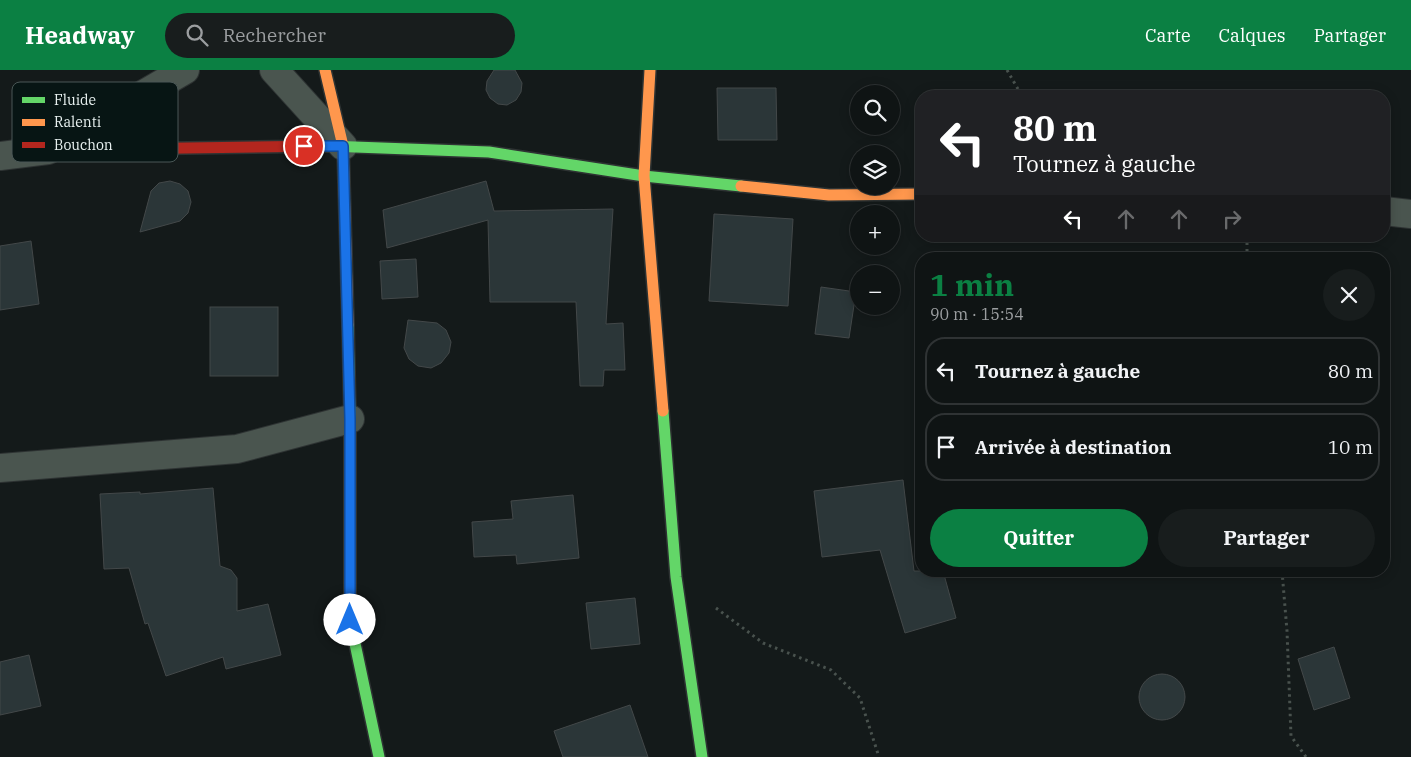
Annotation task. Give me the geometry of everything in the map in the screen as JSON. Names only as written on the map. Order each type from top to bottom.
[{"type":"street","points":[[164,82],[185,70]]},
{"type":"street","points":[[274,70],[343,146]]},
{"type":"street","points":[[326,70],[343,146],[350,419],[350,620],[379,757]]},
{"type":"street","points":[[650,70],[644,176],[676,577],[702,757]]},
{"type":"street","points":[[178,148],[343,146],[489,152],[644,176],[829,195],[915,194]]},
{"type":"street","points":[[1390,211],[1411,214]]},
{"type":"street","points":[[0,468],[237,449],[350,419]]},
{"type":"path","points":[[1007,70],[1019,90]]},
{"type":"path","points":[[676,577],[763,643],[832,670],[860,698],[879,757]]},
{"type":"path","points":[[1282,577],[1287,631],[1291,736],[1306,757]]},
{"type":"building","points":[[494,70],[515,70],[522,83],[521,92],[516,100],[507,105],[498,104],[490,98],[486,90],[487,81]]},
{"type":"building","points":[[717,88],[776,88],[777,140],[718,140]]},
{"type":"building","points":[[170,181],[180,184],[188,191],[191,202],[188,213],[180,221],[140,232],[151,191],[159,183]]},
{"type":"building","points":[[486,181],[494,211],[613,209],[606,324],[623,323],[625,370],[604,370],[603,386],[580,386],[576,302],[490,302],[488,220],[387,248],[383,210]]},
{"type":"building","points":[[714,214],[793,219],[788,306],[709,301]]},
{"type":"building","points":[[31,241],[39,304],[0,310],[0,246]]},
{"type":"building","points":[[416,259],[418,297],[382,299],[380,261]]},
{"type":"building","points":[[821,287],[850,291],[850,315],[852,315],[849,338],[815,334]]},
{"type":"building","points":[[210,307],[278,307],[278,376],[210,376]]},
{"type":"building","points":[[408,320],[437,323],[446,330],[451,342],[449,353],[441,363],[431,368],[418,366],[409,359],[404,348]]},
{"type":"building","points":[[903,480],[915,577],[945,577],[956,618],[905,633],[880,550],[822,557],[814,491]]},
{"type":"building","points":[[213,488],[220,566],[231,570],[237,578],[237,611],[268,604],[281,655],[226,669],[223,657],[166,676],[148,623],[145,624],[129,568],[104,569],[100,494],[140,492],[140,494]]},
{"type":"building","points":[[573,495],[579,558],[517,564],[516,555],[474,557],[472,522],[513,519],[511,501]]},
{"type":"building","points":[[635,598],[640,644],[591,649],[586,603]]},
{"type":"building","points":[[1334,647],[1350,698],[1314,710],[1298,659]]},
{"type":"building","points":[[29,655],[41,706],[0,715],[0,662]]},
{"type":"building","points":[[1162,674],[1175,678],[1181,684],[1185,697],[1181,710],[1175,716],[1162,720],[1149,716],[1143,710],[1139,697],[1143,684],[1149,678]]},
{"type":"building","points":[[630,705],[648,757],[563,757],[554,731]]},
{"type":"traffic: fast","points":[[328,146],[489,152],[644,176],[741,186]]},
{"type":"traffic: fast","points":[[348,325],[350,620],[379,757]]},
{"type":"traffic: fast","points":[[663,411],[676,577],[702,757]]},
{"type":"traffic: slow","points":[[325,70],[343,146],[348,325]]},
{"type":"traffic: slow","points":[[650,70],[644,176],[663,411]]},
{"type":"traffic: slow","points":[[741,186],[829,195],[915,194]]},
{"type":"traffic: jam","points":[[178,148],[328,146]]},
{"type":"route","points":[[304,146],[343,146],[350,419],[350,620]]}]
